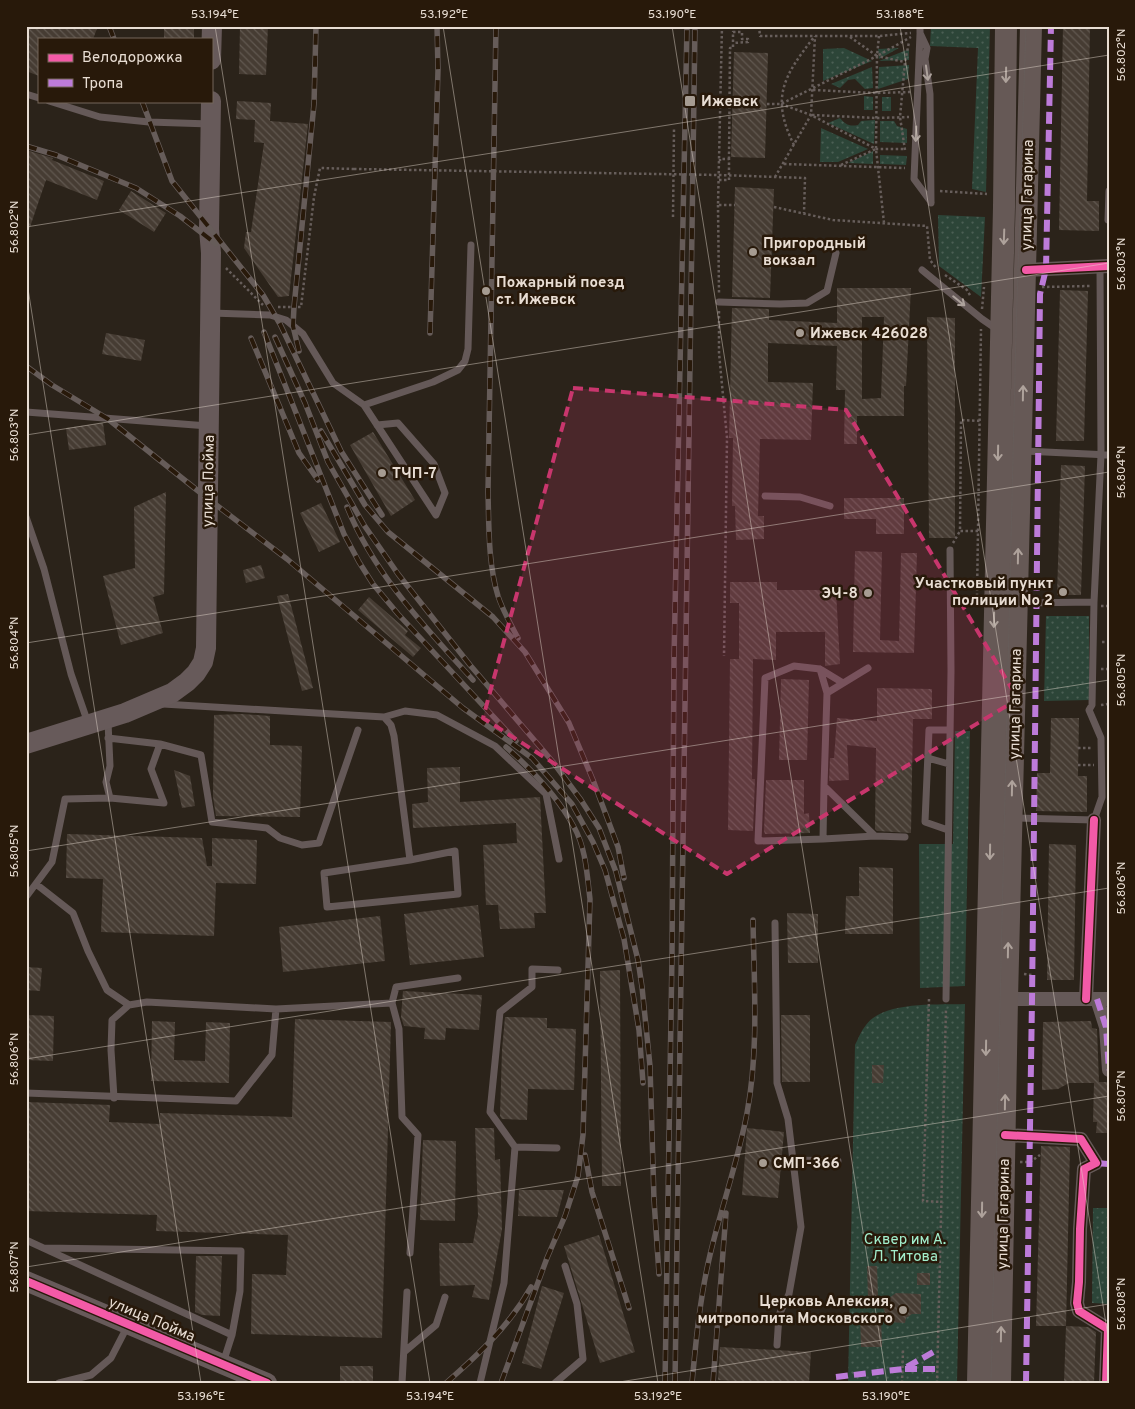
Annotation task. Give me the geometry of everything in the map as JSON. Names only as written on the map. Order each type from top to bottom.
[{"type":"main road","name":"улица Гагарина","points":[[1000,1383],[1004,1135],[997,999],[1001,332],[1006,26]]},
{"type":"main road","name":"улица Гагарина","points":[[978,1383],[997,999],[1012,818],[1031,26]]},
{"type":"main road","name":"улица Пойма","points":[[26,744],[102,727],[172,693],[187,682],[203,662],[206,648],[211,102]]},
{"type":"main road","name":"улица Пойма","points":[[26,1281],[267,1383]]},
{"type":"street","points":[[1026,270],[1104,266]]},
{"type":"street","points":[[1094,820],[1097,999],[1106,1027],[1109,1070]]},
{"type":"street","points":[[997,999],[1097,999]]},
{"type":"street","points":[[1004,1135],[1082,1139],[1103,1163],[1084,1169],[1077,1303],[1079,1311],[1109,1329],[1106,1383]]},
{"type":"lane","points":[[920,29],[927,48],[925,59],[930,94],[931,203],[914,178],[920,29]]},
{"type":"lane","points":[[26,94],[38,98]]},
{"type":"lane","points":[[52,102],[100,117],[149,122],[210,124]]},
{"type":"lane","points":[[1108,220],[1109,191]]},
{"type":"lane","points":[[364,406],[433,382],[458,370],[465,361],[468,348],[471,245]]},
{"type":"lane","points":[[719,302],[807,303],[827,291],[836,253]]},
{"type":"lane","points":[[1012,818],[1094,820],[1102,797],[1100,748],[1105,738],[1089,710],[1092,705],[1094,678],[1094,602],[1105,455],[1100,286],[1104,266]]},
{"type":"lane","points":[[922,270],[982,319],[1001,332]]},
{"type":"lane","points":[[210,313],[270,315],[286,320],[303,334],[333,383],[364,406],[436,515],[445,494],[434,464],[398,423],[377,424]]},
{"type":"lane","points":[[26,412],[209,426]]},
{"type":"lane","points":[[1021,451],[1105,455]]},
{"type":"lane","points":[[765,496],[800,497],[830,506]]},
{"type":"lane","points":[[26,517],[44,569],[71,674],[102,727],[110,766],[106,782],[110,798]]},
{"type":"lane","points":[[946,999],[950,730],[950,550]]},
{"type":"lane","points":[[1017,604],[1094,602]]},
{"type":"lane","points":[[843,683],[820,669],[794,666],[765,678],[758,841],[875,836],[905,837]]},
{"type":"lane","points":[[827,693],[868,668]]},
{"type":"lane","points":[[820,669],[827,693],[823,839]]},
{"type":"lane","points":[[150,703],[384,718],[405,711],[437,715],[495,746],[546,794],[559,859]]},
{"type":"lane","points":[[384,718],[391,724],[394,736],[410,860]]},
{"type":"lane","points":[[102,727],[201,755],[212,822],[267,828],[280,838],[302,845],[319,843],[358,730]]},
{"type":"lane","points":[[948,830],[925,822],[929,730],[950,730]]},
{"type":"lane","points":[[26,897],[52,862],[65,799],[110,798],[164,804],[152,769],[160,744]]},
{"type":"lane","points":[[928,758],[949,764]]},
{"type":"lane","points":[[824,786],[875,836]]},
{"type":"lane","points":[[455,851],[458,894],[327,907],[324,873],[410,860],[455,851]]},
{"type":"lane","points":[[36,884],[73,913],[88,951],[107,990],[129,1005]]},
{"type":"lane","points":[[775,923],[777,1083],[788,1119],[801,1227],[789,1294],[779,1315],[776,1345]]},
{"type":"lane","points":[[480,1383],[504,1283],[515,1147],[490,1112],[500,1012],[532,987],[532,969],[558,970]]},
{"type":"lane","points":[[410,1253],[418,1135],[402,1118],[399,1029],[392,1003],[396,986],[458,978]]},
{"type":"lane","points":[[114,1098],[111,1050],[112,1020],[129,1005],[147,1002],[276,1009],[392,1003]]},
{"type":"lane","points":[[26,1093],[114,1098],[236,1101],[272,1055],[276,1009]]},
{"type":"lane","points":[[515,1147],[557,1148]]},
{"type":"lane","points":[[793,1160],[838,1161]]},
{"type":"lane","points":[[26,1240],[232,1335]]},
{"type":"lane","points":[[44,1248],[241,1251],[240,1291],[232,1335],[222,1364]]},
{"type":"lane","points":[[555,1383],[583,1359],[577,1304],[565,1266]]},
{"type":"lane","points":[[402,1383],[408,1292]]},
{"type":"lane","points":[[404,1352],[436,1325],[444,1297]]},
{"type":"lane","points":[[59,1383],[91,1375],[111,1358],[128,1324]]},
{"type":"path","points":[[722,26],[718,205],[719,353],[727,438],[724,656]]},
{"type":"path","points":[[760,26],[760,36],[879,36],[920,29]]},
{"type":"path","points":[[781,104],[877,56],[920,29]]},
{"type":"path","points":[[722,48],[733,48],[733,43],[733,32],[742,32],[742,38],[748,38],[748,42],[733,43]]},
{"type":"path","points":[[775,177],[811,115],[815,36]]},
{"type":"path","points":[[794,146],[785,128],[781,104],[784,86],[793,65],[815,36]]},
{"type":"path","points":[[849,36],[877,56],[904,62]]},
{"type":"path","points":[[879,36],[876,92],[876,149],[884,224]]},
{"type":"path","points":[[719,180],[729,180],[730,48]]},
{"type":"path","points":[[811,90],[910,92]]},
{"type":"path","points":[[721,102],[731,102]]},
{"type":"path","points":[[767,104],[781,104],[811,115],[876,149]]},
{"type":"path","points":[[811,115],[877,118],[910,117]]},
{"type":"path","points":[[673,217],[674,129]]},
{"type":"path","points":[[839,165],[876,149],[905,149]]},
{"type":"path","points":[[729,159],[720,159],[720,175],[805,178],[804,213]]},
{"type":"path","points":[[784,164],[905,168]]},
{"type":"path","points":[[278,306],[302,307],[314,197],[320,168],[719,175]]},
{"type":"path","points":[[718,205],[735,205]]},
{"type":"path","points":[[774,207],[834,220],[927,226],[930,260],[938,271],[967,290],[974,303]]},
{"type":"path","points":[[211,253],[264,306],[269,306]]},
{"type":"path","points":[[1042,287],[1100,286]]},
{"type":"path","points":[[978,309],[982,316]]},
{"type":"path","points":[[950,550],[960,531],[961,420],[980,421]]},
{"type":"path","points":[[960,531],[978,531]]},
{"type":"path","points":[[1078,748],[1100,748]]},
{"type":"path","points":[[1078,765],[1100,765]]},
{"type":"path","points":[[929,999],[922,1201],[941,1202]]},
{"type":"path","points":[[937,1383],[946,999]]},
{"type":"path","points":[[1020,1162],[1030,1162],[1040,1154]]},
{"type":"path","points":[[902,1383],[903,1350]]},
{"type":"highlighted area","points":[[573,388],[846,410],[1018,699],[727,874],[483,718]]},
{"type":"green space","points":[[931,26],[990,26],[986,192],[972,189],[978,48],[930,46]]},
{"type":"green space","points":[[844,48],[872,61],[823,81],[823,49]]},
{"type":"green space","points":[[899,48],[879,59],[878,49]]},
{"type":"green space","points":[[909,49],[909,60],[879,61]]},
{"type":"green space","points":[[909,65],[908,79],[878,89],[879,67]]},
{"type":"green space","points":[[872,67],[873,88],[865,89],[855,79],[848,80],[840,88],[831,84]]},
{"type":"green space","points":[[864,96],[873,97],[873,110],[864,110]]},
{"type":"green space","points":[[882,97],[891,97],[891,111],[882,111]]},
{"type":"green space","points":[[840,118],[852,126],[858,125],[861,121],[875,120],[874,144],[828,123]]},
{"type":"green space","points":[[880,121],[894,121],[897,126],[907,129],[907,143],[880,142]]},
{"type":"green space","points":[[821,128],[868,149],[838,162],[820,162]]},
{"type":"green space","points":[[873,151],[873,164],[848,163]]},
{"type":"green space","points":[[880,155],[907,156],[906,165],[880,164]]},
{"type":"green space","points":[[938,215],[985,217],[981,297],[939,266]]},
{"type":"green space","points":[[1046,616],[1089,616],[1089,700],[1044,701]]},
{"type":"green space","points":[[955,731],[970,731],[965,986],[920,988],[919,844],[953,844]]},
{"type":"green space","name":"Сквер им А. Л. Титова","points":[[965,1004],[957,1383],[848,1383],[855,1045],[866,1025],[874,1017],[885,1012],[912,1006]]},
{"type":"green space","points":[[1093,1208],[1109,1208],[1109,1304],[1092,1303]]},
{"type":"building","points":[[26,26],[98,26],[93,38],[38,38],[38,76],[26,71]]},
{"type":"building","points":[[164,26],[194,26],[194,38],[164,38]]},
{"type":"building","points":[[240,26],[268,26],[266,75],[239,74]]},
{"type":"building","points":[[1063,26],[1090,26],[1087,201],[1099,201],[1099,231],[1059,230]]},
{"type":"building","name":"Ижевск","points":[[734,52],[768,53],[765,158],[731,157]]},
{"type":"building","points":[[237,101],[271,103],[270,121],[308,124],[289,296],[278,297],[244,248],[246,232],[251,232],[264,143],[254,142],[255,120],[236,119]]},
{"type":"building","points":[[26,150],[53,158],[52,160],[104,181],[97,200],[46,180],[28,233],[26,233]]},
{"type":"building","name":"Пригородный вокзал","points":[[735,187],[774,189],[770,298],[732,297]]},
{"type":"building","points":[[131,191],[166,213],[154,232],[119,210]]},
{"type":"building","points":[[837,288],[911,288],[906,386],[904,386],[904,416],[857,416],[857,444],[844,444],[845,390],[836,390],[837,346],[768,343],[768,382],[813,383],[811,440],[760,439],[758,516],[764,516],[764,539],[736,540],[735,506],[732,506],[733,438],[729,438],[732,308],[769,309],[769,320],[837,323]],"holes":[[[862,317],[884,317],[881,398],[862,399]]]},
{"type":"building","points":[[1060,290],[1088,291],[1084,441],[1056,441]]},
{"type":"building","points":[[927,317],[955,318],[955,538],[929,538]]},
{"type":"building","points":[[106,333],[145,340],[141,361],[102,354]]},
{"type":"building","points":[[103,423],[106,445],[69,450],[66,428]]},
{"type":"building","name":"ТЧП-7","points":[[373,432],[415,500],[391,516],[350,445]]},
{"type":"building","points":[[1061,465],[1085,466],[1081,595],[1057,595]]},
{"type":"building","points":[[166,492],[164,594],[153,597],[163,633],[121,645],[103,576],[135,568],[134,507]]},
{"type":"building","points":[[844,498],[904,498],[904,534],[876,534],[876,519],[844,519]]},
{"type":"building","points":[[321,503],[340,542],[319,552],[300,513]]},
{"type":"building","points":[[855,551],[882,552],[880,640],[899,641],[901,553],[917,553],[914,653],[853,652]]},
{"type":"building","points":[[261,565],[265,578],[246,583],[243,570]]},
{"type":"building","points":[[730,582],[777,582],[777,590],[836,590],[840,664],[825,666],[825,632],[776,632],[776,660],[753,659],[752,779],[755,779],[753,831],[728,830],[730,659],[739,659],[739,603],[730,603]]},
{"type":"building","points":[[288,594],[313,688],[302,691],[277,596]]},
{"type":"building","points":[[369,597],[408,631],[405,635],[421,648],[413,657],[358,610]]},
{"type":"building","points":[[781,679],[809,680],[807,760],[779,760]]},
{"type":"building","points":[[877,688],[932,689],[932,719],[913,719],[911,833],[877,831],[875,829],[876,748],[847,745],[849,780],[829,781],[830,758],[834,758],[837,718],[877,721]]},
{"type":"building","points":[[214,715],[270,716],[270,745],[302,746],[300,817],[216,816],[213,797]]},
{"type":"building","points":[[1051,718],[1079,718],[1078,776],[1087,776],[1087,812],[1036,811],[1037,773],[1050,773]]},
{"type":"building","points":[[460,767],[460,802],[540,797],[546,913],[534,913],[535,928],[500,929],[498,905],[486,905],[483,845],[517,843],[516,823],[413,828],[412,804],[428,802],[427,768]]},
{"type":"building","points":[[174,770],[190,776],[195,806],[182,808]]},
{"type":"building","points":[[766,780],[804,780],[804,814],[809,813],[810,833],[765,834]]},
{"type":"building","points":[[67,834],[202,838],[207,866],[212,866],[212,838],[257,840],[256,884],[216,883],[214,936],[101,932],[103,879],[66,878]]},
{"type":"building","points":[[1049,844],[1076,845],[1074,980],[1047,980]]},
{"type":"building","points":[[859,867],[893,868],[893,934],[845,934],[846,896],[859,896]]},
{"type":"building","points":[[478,905],[484,957],[410,965],[404,914]]},
{"type":"building","points":[[787,913],[818,914],[818,963],[788,963]]},
{"type":"building","points":[[380,916],[385,961],[283,972],[279,927]]},
{"type":"building","points":[[26,967],[42,968],[40,991],[26,990]]},
{"type":"building","points":[[620,970],[621,1186],[602,1186],[600,971]]},
{"type":"building","points":[[403,991],[482,995],[479,1030],[446,1028],[445,1040],[424,1039],[425,1028],[404,1026],[401,1017]]},
{"type":"building","points":[[26,1015],[54,1016],[53,1061],[26,1060]]},
{"type":"building","points":[[781,1015],[810,1015],[810,1082],[782,1082]]},
{"type":"building","points":[[505,1017],[547,1018],[547,1028],[576,1029],[574,1090],[528,1089],[527,1120],[502,1119],[500,1116]]},
{"type":"building","points":[[295,1019],[391,1022],[382,1338],[251,1334],[252,1274],[286,1275],[288,1235],[156,1231],[157,1215],[26,1211],[26,1102],[110,1105],[109,1122],[160,1124],[160,1113],[292,1117]]},
{"type":"building","points":[[152,1021],[175,1022],[174,1060],[205,1061],[206,1022],[230,1023],[229,1083],[151,1081]]},
{"type":"building","points":[[1091,1021],[1092,1028],[1097,1029],[1099,1082],[1109,1082],[1109,1133],[1096,1133],[1097,1122],[1093,1122],[1094,1083],[1069,1083],[1058,1089],[1042,1090],[1043,1022]]},
{"type":"building","points":[[872,1065],[884,1065],[883,1083],[872,1083]]},
{"type":"building","points":[[475,1128],[494,1128],[495,1160],[500,1159],[502,1229],[489,1300],[472,1297],[475,1285],[440,1286],[439,1243],[473,1243],[478,1216]]},
{"type":"building","name":"СМП-366","points":[[747,1128],[784,1132],[778,1198],[742,1195]]},
{"type":"building","points":[[423,1140],[456,1141],[455,1221],[420,1220]]},
{"type":"building","points":[[1041,1146],[1070,1147],[1066,1326],[1036,1326]]},
{"type":"building","points":[[519,1190],[564,1190],[557,1217],[518,1216]]},
{"type":"building","points":[[599,1235],[635,1352],[600,1363],[564,1246]]},
{"type":"building","points":[[196,1256],[222,1256],[220,1316],[202,1315],[195,1312]]},
{"type":"building","points":[[867,1266],[877,1266],[878,1296],[868,1297]]},
{"type":"building","points":[[917,1273],[930,1273],[930,1285],[917,1285]]},
{"type":"building","points":[[542,1286],[564,1293],[541,1369],[522,1363]]},
{"type":"building","name":"Церковь Алексия, митрополита Московского","points":[[896,1293],[921,1294],[921,1314],[912,1314],[906,1318],[905,1323],[888,1322],[883,1307],[885,1301]]},
{"type":"building","points":[[881,1316],[882,1347],[861,1347],[860,1317]]},
{"type":"building","points":[[1066,1326],[1088,1327],[1096,1332],[1094,1383],[1064,1383]]},
{"type":"building","points":[[720,1347],[811,1352],[809,1383],[718,1380]]},
{"type":"building","points":[[340,1366],[373,1366],[373,1383],[340,1383]]},
{"type":"tram line","points":[[991,1383],[1016,332],[1026,26]]},
{"type":"railway","points":[[109,26],[114,38]]},
{"type":"railway","points":[[299,351],[293,326],[314,104],[316,26]]},
{"type":"railway","points":[[430,333],[438,70],[437,26]]},
{"type":"railway","points":[[496,26],[488,492],[489,531],[492,571],[498,596],[518,638]]},
{"type":"railway","points":[[665,1383],[672,955],[674,659],[687,26]]},
{"type":"railway","points":[[675,1383],[695,26]]},
{"type":"railway","points":[[142,102],[172,181],[263,295],[280,324],[341,451],[382,515]]},
{"type":"railway","points":[[26,146],[56,155],[136,188],[180,216],[216,244]]},
{"type":"railway","points":[[264,332],[344,534],[359,562],[373,584],[398,614],[516,741]]},
{"type":"railway","points":[[275,337],[305,403],[328,462],[364,525],[398,574],[470,665],[553,762],[599,828],[616,872],[638,960],[642,987],[650,1066],[654,1200],[659,1274]]},
{"type":"railway","points":[[251,338],[299,453],[318,480]]},
{"type":"railway","points":[[26,366],[52,385],[108,419],[287,559],[463,708],[532,758],[572,804],[593,842],[605,870],[624,939],[639,1030],[643,1083]]},
{"type":"railway","points":[[321,431],[365,505],[388,532],[493,617],[525,652],[569,723],[618,847],[624,878]]},
{"type":"railway","points":[[347,507],[371,555],[402,599],[473,680]]},
{"type":"railway","points":[[501,1383],[547,1258],[565,1216],[578,1176],[583,1135],[590,899],[584,853],[578,835],[568,816],[543,784],[506,747]]},
{"type":"railway","points":[[692,1383],[699,1319],[707,1271],[714,1237],[739,1149],[751,1089],[755,1016],[753,920]]},
{"type":"railway","points":[[585,1155],[592,1192],[629,1308]]},
{"type":"railway","points":[[713,1383],[726,1213]]},
{"type":"railway","points":[[446,1383],[504,1326],[531,1287]]},
{"type":"marked path","points":[[1026,1383],[1040,294],[1046,269],[1051,26]]},
{"type":"marked path","points":[[1097,999],[1106,1027],[1109,1070]]},
{"type":"marked path","points":[[1096,1163],[1109,1164]]},
{"type":"marked path","points":[[836,1377],[903,1369],[937,1350]]},
{"type":"marked path","points":[[905,1369],[937,1369]]},
{"type":"cycle path","points":[[1026,270],[1109,266]]},
{"type":"cycle path","points":[[1086,999],[1094,820]]},
{"type":"cycle path","points":[[1005,1135],[1081,1139],[1096,1163],[1084,1169],[1077,1303],[1079,1311],[1108,1329],[1106,1383]]},
{"type":"cycle path","points":[[26,1281],[267,1383]]},
{"type":"place","name":"Ижевск","points":[[690,101]]},
{"type":"place","name":"Пригородный вокзал","points":[[753,252]]},
{"type":"place","name":"Пожарный поезд ст. Ижевск","points":[[486,291]]},
{"type":"place","name":"Ижевск 426028","points":[[800,333]]},
{"type":"place","name":"ТЧП-7","points":[[382,473]]},
{"type":"place","name":"Участковый пункт полиции No 2","points":[[1063,592]]},
{"type":"place","name":"ЭЧ-8","points":[[868,593]]},
{"type":"place","name":"СМП-366","points":[[763,1163]]},
{"type":"place","name":"Церковь Алексия, митрополита Московского","points":[[903,1310]]}]
